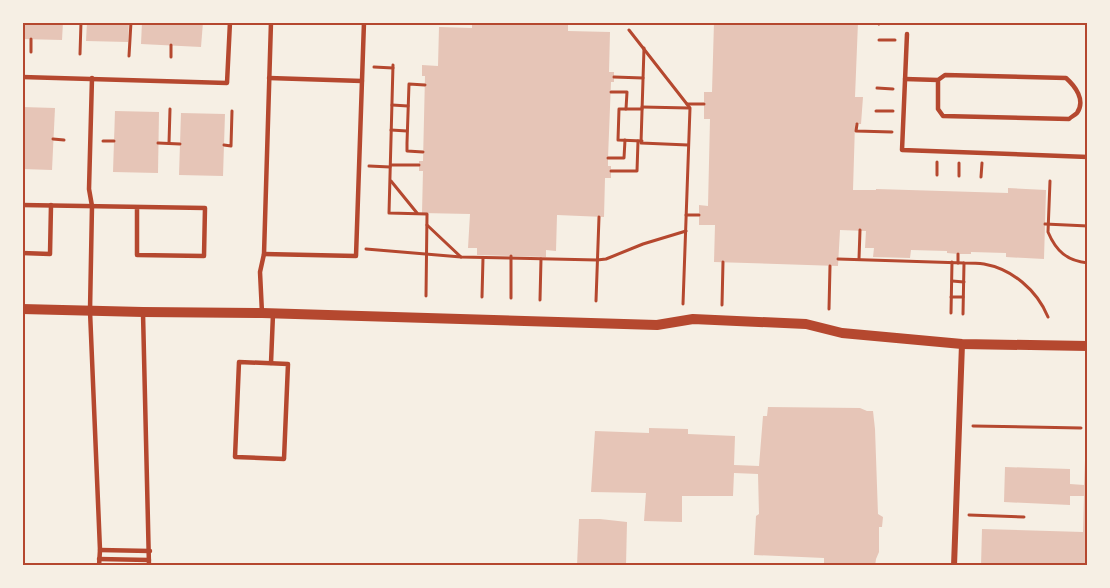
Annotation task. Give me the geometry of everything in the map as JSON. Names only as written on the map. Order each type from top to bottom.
[{"type":"street","points":[[22,309],[657,326],[693,320],[806,324],[842,333],[962,344],[1088,346]]},
{"type":"street","points":[[954,566],[962,344]]},
{"type":"lane","points":[[22,77],[227,83],[230,22]]},
{"type":"lane","points":[[271,22],[264,254],[260,272],[268,314],[271,363]]},
{"type":"lane","points":[[264,254],[356,256],[364,22]]},
{"type":"lane","points":[[907,34],[903,150],[1088,157]]},
{"type":"lane","points":[[905,79],[938,80],[945,75],[1066,78],[1075,86],[1080,101],[1077,112],[1069,119],[943,116],[938,109],[938,80]]},
{"type":"lane","points":[[92,78],[89,189],[92,206],[90,311],[99,566]]},
{"type":"lane","points":[[270,78],[362,81]]},
{"type":"lane","points":[[1080,101],[1088,102]]},
{"type":"lane","points":[[22,205],[205,208],[204,256],[136,255],[137,207]]},
{"type":"lane","points":[[22,253],[50,254],[51,205]]},
{"type":"lane","points":[[99,558],[149,563],[143,312]]},
{"type":"lane","points":[[238,362],[271,363],[288,364],[284,459],[234,457],[238,362]]},
{"type":"lane","points":[[100,550],[150,551]]},
{"type":"path","points":[[80,54],[81,22]]},
{"type":"path","points":[[129,56],[131,22]]},
{"type":"path","points":[[629,30],[690,108],[683,304]]},
{"type":"path","points":[[31,39],[31,52]]},
{"type":"path","points":[[879,40],[895,40]]},
{"type":"path","points":[[171,45],[171,57]]},
{"type":"path","points":[[611,171],[637,171],[644,48]]},
{"type":"path","points":[[372,67],[393,66],[389,213],[428,214],[426,296]]},
{"type":"path","points":[[614,77],[643,78]]},
{"type":"path","points":[[423,152],[407,151],[407,131],[409,84],[425,85]]},
{"type":"path","points":[[877,88],[893,89]]},
{"type":"path","points":[[610,92],[627,92],[626,109]]},
{"type":"path","points":[[687,104],[704,104]]},
{"type":"path","points":[[392,105],[408,106]]},
{"type":"path","points":[[688,145],[618,140],[619,109],[690,108]]},
{"type":"path","points":[[169,143],[170,109]]},
{"type":"path","points":[[224,145],[231,146],[232,111]]},
{"type":"path","points":[[876,111],[892,111]]},
{"type":"path","points":[[857,124],[856,131],[892,132]]},
{"type":"path","points":[[391,130],[407,131]]},
{"type":"path","points":[[53,139],[64,140]]},
{"type":"path","points":[[608,158],[624,158],[625,140]]},
{"type":"path","points":[[103,141],[114,141]]},
{"type":"path","points":[[158,143],[180,144]]},
{"type":"path","points":[[937,160],[937,175]]},
{"type":"path","points":[[959,161],[959,176]]},
{"type":"path","points":[[981,177],[982,162]]},
{"type":"path","points":[[369,166],[419,165]]},
{"type":"path","points":[[390,180],[418,214]]},
{"type":"path","points":[[1050,181],[1048,232],[1058,250],[1070,259],[1088,263]]},
{"type":"path","points":[[686,214],[699,214]]},
{"type":"path","points":[[596,301],[599,217]]},
{"type":"path","points":[[1047,224],[1088,226]]},
{"type":"path","points":[[428,225],[460,257]]},
{"type":"path","points":[[859,259],[860,230]]},
{"type":"path","points":[[356,249],[460,257],[597,260],[606,259],[643,244],[686,231]]},
{"type":"path","points":[[958,254],[958,262]]},
{"type":"path","points":[[511,257],[511,298]]},
{"type":"path","points":[[482,297],[483,258]]},
{"type":"path","points":[[540,300],[541,259]]},
{"type":"path","points":[[838,259],[964,262],[993,266],[1017,278],[1037,296],[1048,316]]},
{"type":"path","points":[[722,305],[723,262]]},
{"type":"path","points":[[951,313],[952,262]]},
{"type":"path","points":[[963,314],[964,262]]},
{"type":"path","points":[[829,309],[830,266]]},
{"type":"path","points":[[952,281],[964,282]]},
{"type":"path","points":[[951,297],[963,297]]},
{"type":"path","points":[[973,426],[1081,428]]},
{"type":"path","points":[[969,515],[1024,517]]},
{"type":"building","points":[[22,22],[63,22],[62,40],[22,39]]},
{"type":"building","points":[[87,22],[129,22],[128,42],[86,41]]},
{"type":"building","points":[[142,22],[203,22],[201,47],[141,44]]},
{"type":"building","points":[[472,22],[568,22],[568,31],[610,32],[609,72],[614,72],[614,82],[611,82],[608,158],[611,178],[605,178],[604,217],[557,215],[556,251],[546,250],[546,257],[477,255],[477,248],[468,248],[470,214],[422,213],[423,171],[419,171],[419,161],[423,161],[425,76],[422,76],[422,65],[438,66],[439,27],[472,28]]},
{"type":"building","points":[[714,22],[858,22],[855,97],[863,97],[861,124],[855,124],[853,190],[1008,193],[1008,188],[1046,190],[1044,259],[1006,257],[1006,253],[958,254],[947,253],[947,251],[911,250],[910,258],[873,257],[874,248],[865,248],[866,231],[840,230],[838,266],[714,262],[715,225],[699,225],[699,205],[708,206],[710,119],[704,119],[704,92],[712,92]]},
{"type":"building","points":[[22,107],[55,108],[52,170],[22,169]]},
{"type":"building","points":[[115,111],[159,112],[158,173],[113,172]]},
{"type":"building","points":[[181,113],[225,114],[223,176],[179,175]]},
{"type":"building","points":[[768,407],[860,408],[873,411],[878,514],[883,517],[882,527],[879,527],[879,552],[875,566],[824,566],[824,558],[754,555],[756,516],[759,514],[758,474],[734,473],[733,496],[682,496],[682,522],[644,521],[646,493],[591,492],[595,431],[649,433],[649,428],[688,429],[688,434],[735,436],[734,465],[759,466],[763,416],[767,416]]},
{"type":"building","points":[[1086,435],[1088,435],[1088,566],[981,566],[982,529],[1083,532],[1084,496],[1070,496],[1070,505],[1004,502],[1005,467],[1070,469],[1070,484],[1084,485]]},
{"type":"building","points":[[579,519],[627,522],[626,566],[577,566]]}]
